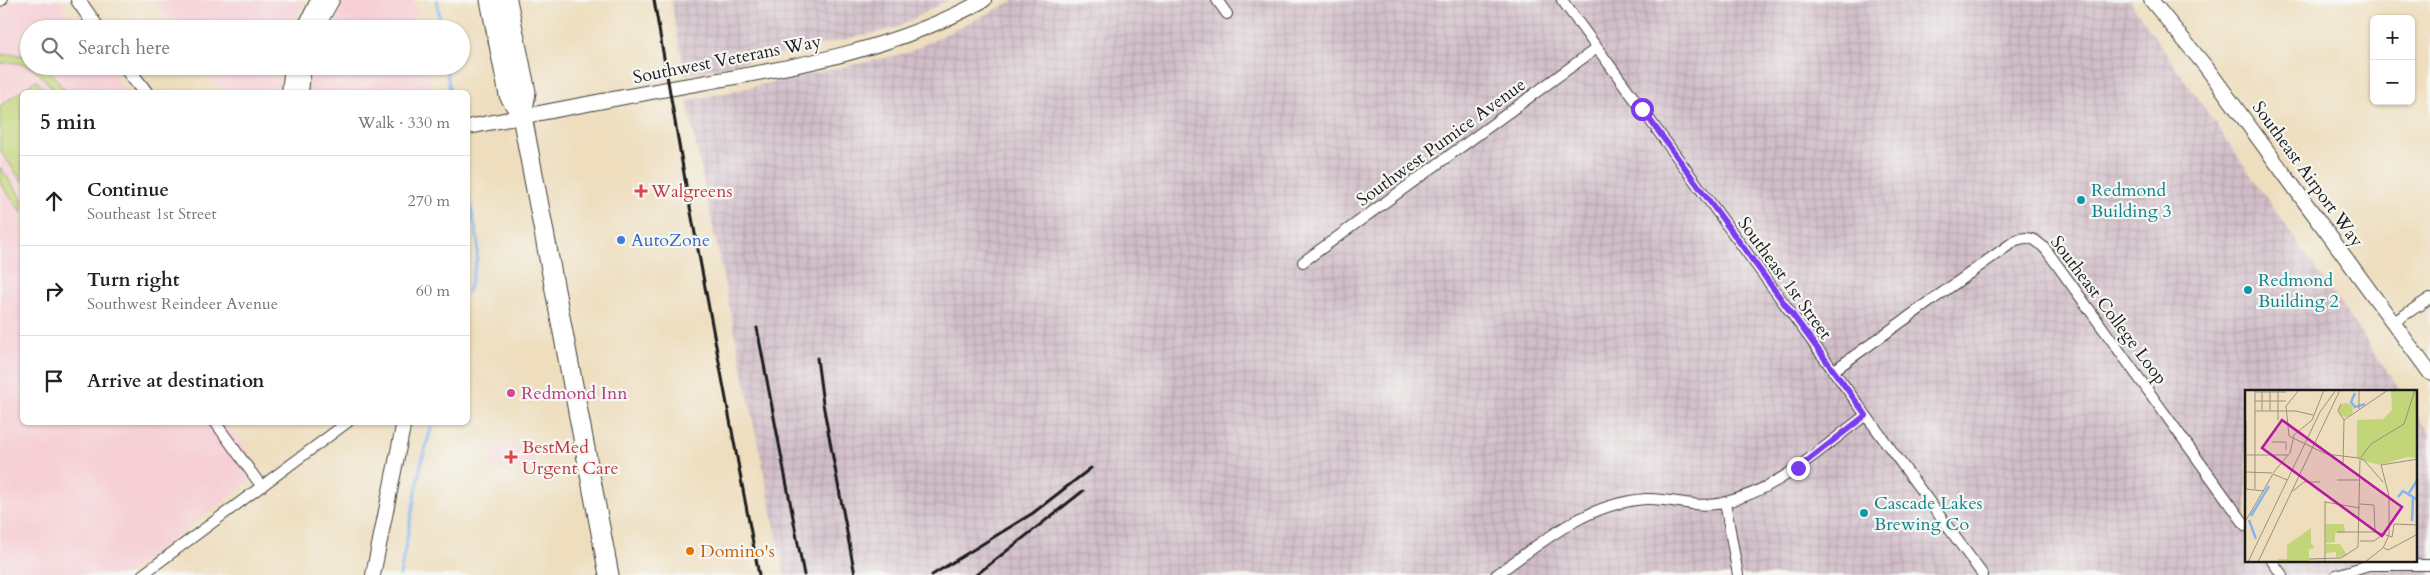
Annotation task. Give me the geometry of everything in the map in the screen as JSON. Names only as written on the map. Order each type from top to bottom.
[{"type":"highway","points":[[490,0],[509,95],[522,116]]},
{"type":"highway","points":[[508,0],[526,92],[522,116],[609,575]]},
{"type":"main road","points":[[78,0],[92,20]]},
{"type":"main road","points":[[308,20],[318,0]]},
{"type":"main road","points":[[321,20],[332,0]]},
{"type":"main road","name":"Southwest Veterans Way","points":[[470,126],[778,70],[851,54],[910,36],[984,0]]},
{"type":"main road","name":"Southeast Airport Way","points":[[2152,0],[2206,67],[2430,373]]},
{"type":"main road","points":[[132,75],[143,90]]},
{"type":"main road","points":[[289,90],[291,75]]},
{"type":"main road","points":[[301,90],[303,75]]},
{"type":"main road","points":[[373,575],[403,425]]},
{"type":"street","points":[[1217,0],[1227,14]]},
{"type":"street","name":"Southeast 1st Street","points":[[1562,0],[1983,575]]},
{"type":"street","name":"Southwest Pumice Avenue","points":[[1304,262],[1597,48]]},
{"type":"street","name":"Southeast College Loop","points":[[1833,371],[2016,240],[2026,237],[2032,238],[2047,251],[2079,294],[2245,525]]},
{"type":"street","points":[[2394,322],[2430,298]]},
{"type":"street","points":[[1496,575],[1564,526],[1593,512],[1619,503],[1647,499],[1689,503],[1725,502],[1762,490],[1790,472],[1866,415]]},
{"type":"street","points":[[217,425],[262,487]]},
{"type":"street","points":[[142,575],[344,425]]},
{"type":"street","points":[[1725,502],[1738,575]]},
{"type":"street","points":[[2273,562],[2282,575]]},
{"type":"street","points":[[2336,575],[2370,565],[2416,570],[2430,564]]},
{"type":"shaded area","points":[[16,0],[59,0],[73,20],[20,20],[20,75],[114,75],[125,90],[20,90],[20,425],[228,425],[263,472],[124,575],[0,575],[0,11]]},
{"type":"shaded area","points":[[154,0],[305,0],[295,20],[168,20]]},
{"type":"shaded area","points":[[342,0],[414,0],[417,20],[331,20]]},
{"type":"shaded area","points":[[671,0],[948,0],[896,28],[685,75]]},
{"type":"shaded area","points":[[1015,0],[2129,0],[2400,390],[2245,390],[2245,562],[2418,562],[2418,416],[2430,433],[2430,575],[785,575],[687,101],[907,53]]},
{"type":"shaded area","points":[[209,75],[279,75],[277,90],[220,90]]},
{"type":"shaded area","points":[[311,75],[428,75],[431,90],[308,90]]},
{"type":"shaded area","name":"BestMed Urgent Care","points":[[529,442],[533,464],[494,470],[490,449]]},
{"type":"green space","points":[[0,55],[20,55],[20,64],[9,62],[0,64]]},
{"type":"green space","points":[[40,75],[53,75],[64,90],[53,90]]},
{"type":"green space","points":[[36,80],[44,90],[22,90]]},
{"type":"green space","points":[[20,92],[20,179],[0,150],[0,106]]},
{"type":"green space","points":[[0,167],[20,195],[20,210],[0,183]]},
{"type":"waterway","points":[[437,0],[440,20]]},
{"type":"waterway","points":[[447,75],[450,90]]},
{"type":"waterway","points":[[470,203],[478,241],[477,259],[470,285]]},
{"type":"waterway","points":[[400,575],[422,460],[432,425]]},
{"type":"railway","points":[[654,0],[687,191],[759,575]]},
{"type":"railway","points":[[757,328],[804,575]]},
{"type":"railway","points":[[817,358],[823,404],[855,575]]},
{"type":"railway","points":[[932,575],[1033,513],[1091,468]]},
{"type":"railway","points":[[976,575],[1083,491]]},
{"type":"place","name":"Walgreens","points":[[641,191]]},
{"type":"place","name":"Redmond Building 3","points":[[2081,200]]},
{"type":"place","name":"AutoZone","points":[[621,240]]},
{"type":"place","name":"Redmond Building 2","points":[[2248,290]]},
{"type":"place","name":"Redmond Inn","points":[[511,393]]},
{"type":"place","name":"BestMed Urgent Care","points":[[511,457]]},
{"type":"place","name":"Cascade Lakes Brewing Co","points":[[1864,513]]},
{"type":"place","name":"Domino's","points":[[690,551]]},
{"type":"route","points":[[1642,109],[1866,415],[1798,468]]}]
